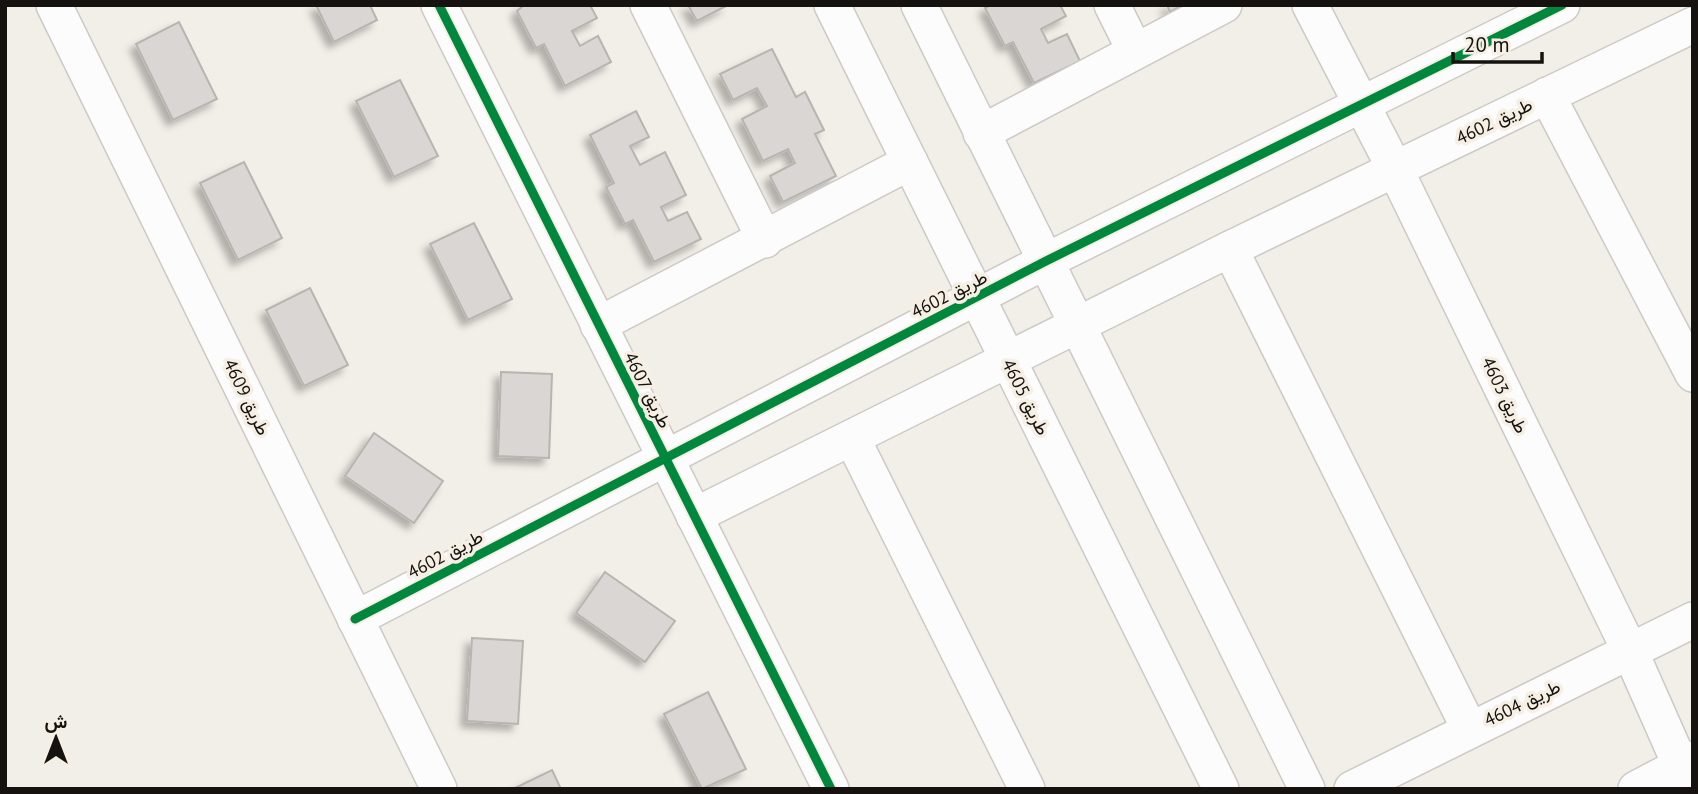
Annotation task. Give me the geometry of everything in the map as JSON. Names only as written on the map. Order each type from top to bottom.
[{"type":"street","name":"طريق 4609","points":[[54,5],[439,789]]},
{"type":"street","name":"طريق 4607","points":[[439,5],[831,789]]},
{"type":"street","points":[[648,5],[765,240]]},
{"type":"street","name":"طريق 4605","points":[[832,5],[1221,789]]},
{"type":"street","points":[[919,5],[1307,789]]},
{"type":"street","points":[[1112,5],[1135,51]]},
{"type":"street","points":[[981,133],[1224,5]]},
{"type":"street","name":"طريق 4603","points":[[1310,5],[1395,169],[1688,771]]},
{"type":"street","name":"طريق 4602","points":[[355,619],[1046,261],[1360,104],[1520,14],[1562,5]]},
{"type":"street","name":"طريق 4602","points":[[694,516],[1230,249],[1693,24]]},
{"type":"street","points":[[1547,95],[1693,374]]},
{"type":"street","points":[[598,325],[765,240],[909,162]]},
{"type":"street","points":[[1230,249],[1469,728]]},
{"type":"street","points":[[852,438],[1027,789]]},
{"type":"street","name":"طريق 4604","points":[[1352,789],[1469,728],[1693,620]]},
{"type":"street","points":[[1636,789],[1688,771]]},
{"type":"building","points":[[316,5],[370,5],[377,20],[334,42]]},
{"type":"building","points":[[524,5],[590,5],[597,18],[572,31],[580,46],[598,36],[611,62],[565,86],[544,44],[536,48],[517,11]]},
{"type":"building","points":[[688,5],[728,5],[697,21]]},
{"type":"building","points":[[991,5],[1060,5],[1066,16],[1041,29],[1048,43],[1067,34],[1080,61],[1034,83],[1013,42],[1005,46],[985,8]]},
{"type":"building","points":[[1167,5],[1182,5],[1170,12]]},
{"type":"building","points":[[179,22],[217,99],[173,120],[136,44]]},
{"type":"building","points":[[772,49],[796,97],[805,92],[824,130],[815,134],[836,176],[783,202],[770,176],[795,163],[788,149],[763,161],[742,119],[767,106],[757,88],[733,100],[720,74]]},
{"type":"building","points":[[400,80],[438,156],[394,177],[356,101]]},
{"type":"building","points":[[636,111],[649,137],[630,146],[640,165],[665,152],[686,195],[661,207],[668,221],[687,212],[701,239],[654,262],[633,220],[625,224],[606,187],[614,183],[590,135]]},
{"type":"building","points":[[244,162],[282,238],[238,260],[200,183]]},
{"type":"building","points":[[474,223],[512,299],[468,320],[430,244]]},
{"type":"building","points":[[310,288],[348,365],[304,386],[266,310]]},
{"type":"building","points":[[501,372],[552,374],[549,458],[498,456]]},
{"type":"building","points":[[374,433],[443,481],[414,523],[345,476]]},
{"type":"building","points":[[605,572],[675,621],[645,662],[576,613]]},
{"type":"building","points":[[472,638],[523,641],[518,724],[467,721]]},
{"type":"building","points":[[708,692],[746,769],[702,789],[664,714]]},
{"type":"building","points":[[552,770],[561,789],[513,789]]},
{"type":"cycle path","points":[[439,5],[831,789]]},
{"type":"cycle path","points":[[355,619],[1046,261],[1562,5]]}]
